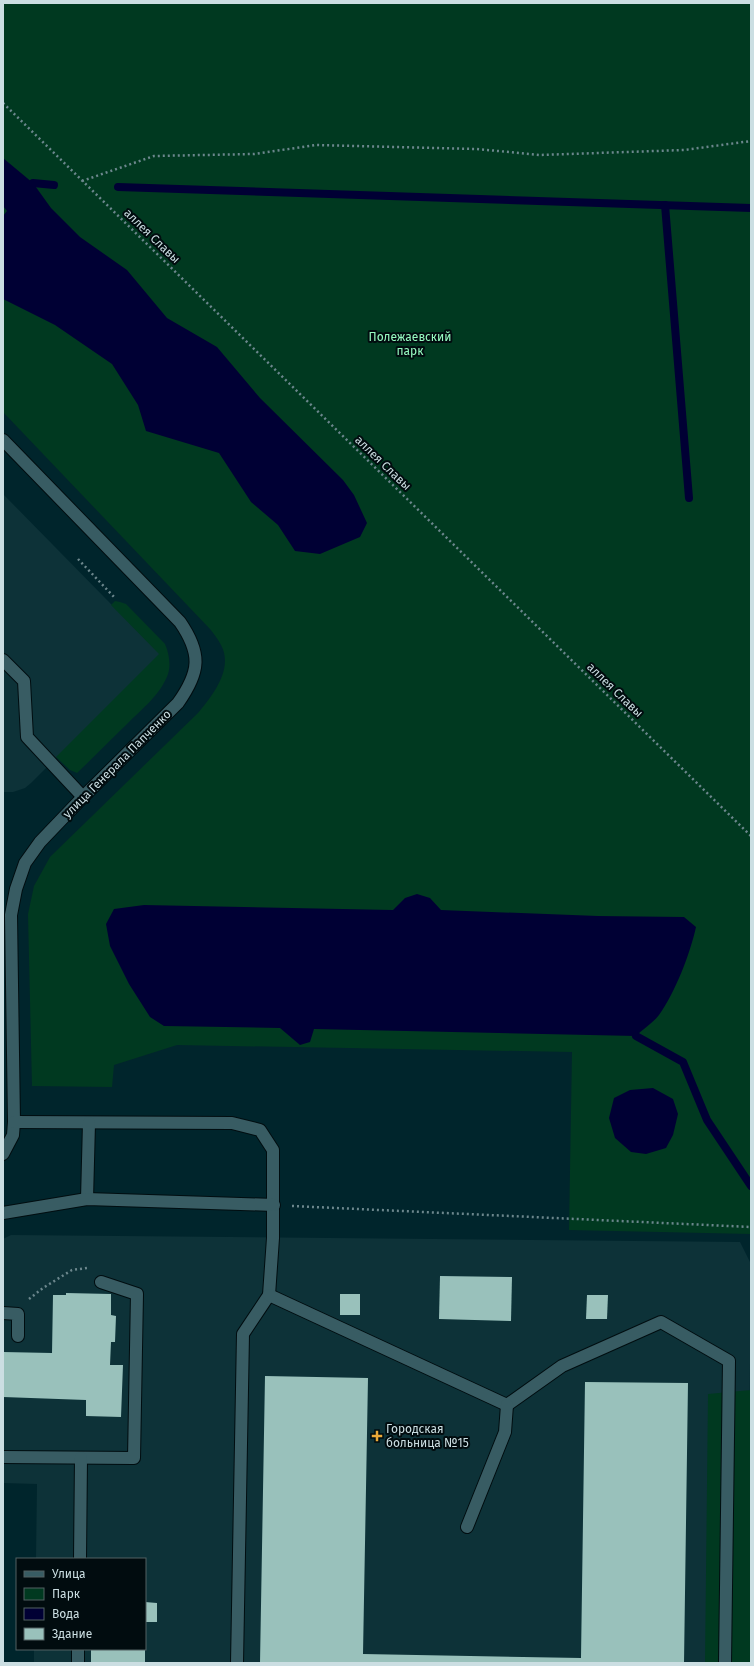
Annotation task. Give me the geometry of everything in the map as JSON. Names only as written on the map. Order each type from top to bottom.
[{"type":"street","name":"улица Генерала Папченко","points":[[3,440],[180,622],[190,636],[196,653],[195,671],[189,688],[178,703],[83,796],[40,842],[25,864],[16,889],[11,915],[14,1122],[13,1135],[3,1154]]},
{"type":"street","points":[[3,660],[24,680],[27,737],[83,796]]},
{"type":"street","points":[[14,1122],[232,1123],[260,1130],[273,1150],[274,1205],[269,1295],[243,1334],[236,1663]]},
{"type":"street","points":[[87,1199],[89,1122]]},
{"type":"street","points":[[3,1213],[87,1199],[274,1205]]},
{"type":"street","points":[[3,1457],[134,1458],[137,1294],[101,1282]]},
{"type":"street","points":[[269,1295],[507,1405]]},
{"type":"street","points":[[3,1313],[18,1314],[18,1336]]},
{"type":"street","points":[[507,1405],[562,1366],[661,1322],[729,1361],[725,1663]]},
{"type":"street","points":[[468,1527],[505,1432],[507,1405]]},
{"type":"street","points":[[80,1558],[82,1458]]},
{"type":"street","points":[[78,1650],[78,1663]]},
{"type":"path","name":"аллея Славы","points":[[3,103],[751,836]]},
{"type":"path","points":[[82,181],[154,156],[254,154],[316,145],[477,149],[540,155],[684,150],[751,141]]},
{"type":"path","points":[[78,559],[116,598]]},
{"type":"path","points":[[274,1205],[751,1227]]},
{"type":"path","points":[[18,1314],[32,1297],[60,1277],[72,1270],[92,1268]]},
{"type":"shaded area","points":[[3,494],[160,654],[31,783],[25,788],[13,792],[3,792]]},
{"type":"shaded area","name":"Городская больница №15","points":[[11,1235],[740,1242],[751,1264],[747,1663],[34,1663],[34,1650],[146,1650],[146,1558],[36,1558],[37,1484],[3,1483],[3,1239]]},
{"type":"green space","name":"Полежаевский парк","points":[[3,3],[751,3],[751,1234],[569,1230],[572,1052],[177,1045],[114,1065],[112,1087],[32,1086],[28,914],[34,886],[50,857],[198,713],[220,682],[225,663],[221,645],[210,629],[3,412]]},
{"type":"green space","points":[[115,601],[126,604],[165,644],[168,651],[169,670],[165,681],[156,695],[77,773],[70,770],[56,757],[159,654],[111,605]]},
{"type":"green space","points":[[751,1390],[751,1663],[705,1663],[708,1394]]},
{"type":"water","points":[[3,158],[33,183],[51,208],[80,237],[127,270],[167,318],[217,347],[260,398],[343,480],[354,495],[367,523],[360,537],[320,554],[295,551],[278,525],[251,502],[219,453],[146,431],[138,405],[112,364],[55,325],[3,299],[3,216],[7,211],[3,206]]},
{"type":"water","points":[[417,894],[430,898],[441,910],[598,916],[684,917],[696,927],[686,961],[671,996],[657,1018],[636,1036],[314,1029],[310,1042],[300,1045],[280,1028],[164,1026],[150,1017],[129,984],[110,946],[106,924],[114,909],[144,905],[393,910],[405,898]]},
{"type":"water","points":[[653,1088],[673,1099],[678,1114],[673,1135],[666,1148],[646,1154],[631,1152],[615,1138],[609,1118],[614,1098],[630,1090]]},
{"type":"building","points":[[440,1276],[512,1277],[511,1321],[439,1319]]},
{"type":"building","points":[[66,1293],[111,1294],[111,1315],[116,1316],[115,1342],[111,1342],[110,1365],[123,1365],[121,1417],[86,1416],[86,1400],[3,1397],[3,1352],[52,1353],[53,1295],[66,1295]]},
{"type":"building","points":[[340,1294],[360,1294],[360,1315],[340,1315]]},
{"type":"building","points":[[587,1295],[608,1295],[607,1319],[586,1319]]},
{"type":"building","points":[[265,1376],[368,1378],[363,1654],[581,1658],[585,1382],[688,1383],[684,1663],[260,1663]]},
{"type":"building","points":[[146,1602],[157,1603],[157,1622],[146,1622]]},
{"type":"building","points":[[91,1650],[145,1650],[145,1663],[91,1663]]},
{"type":"waterway","points":[[33,183],[54,185]]},
{"type":"waterway","points":[[118,187],[751,208]]},
{"type":"waterway","points":[[665,205],[689,498]]},
{"type":"waterway","points":[[636,1036],[683,1062],[707,1120],[751,1186]]},
{"type":"place","name":"Городская больница №15","points":[[377,1436]]}]
